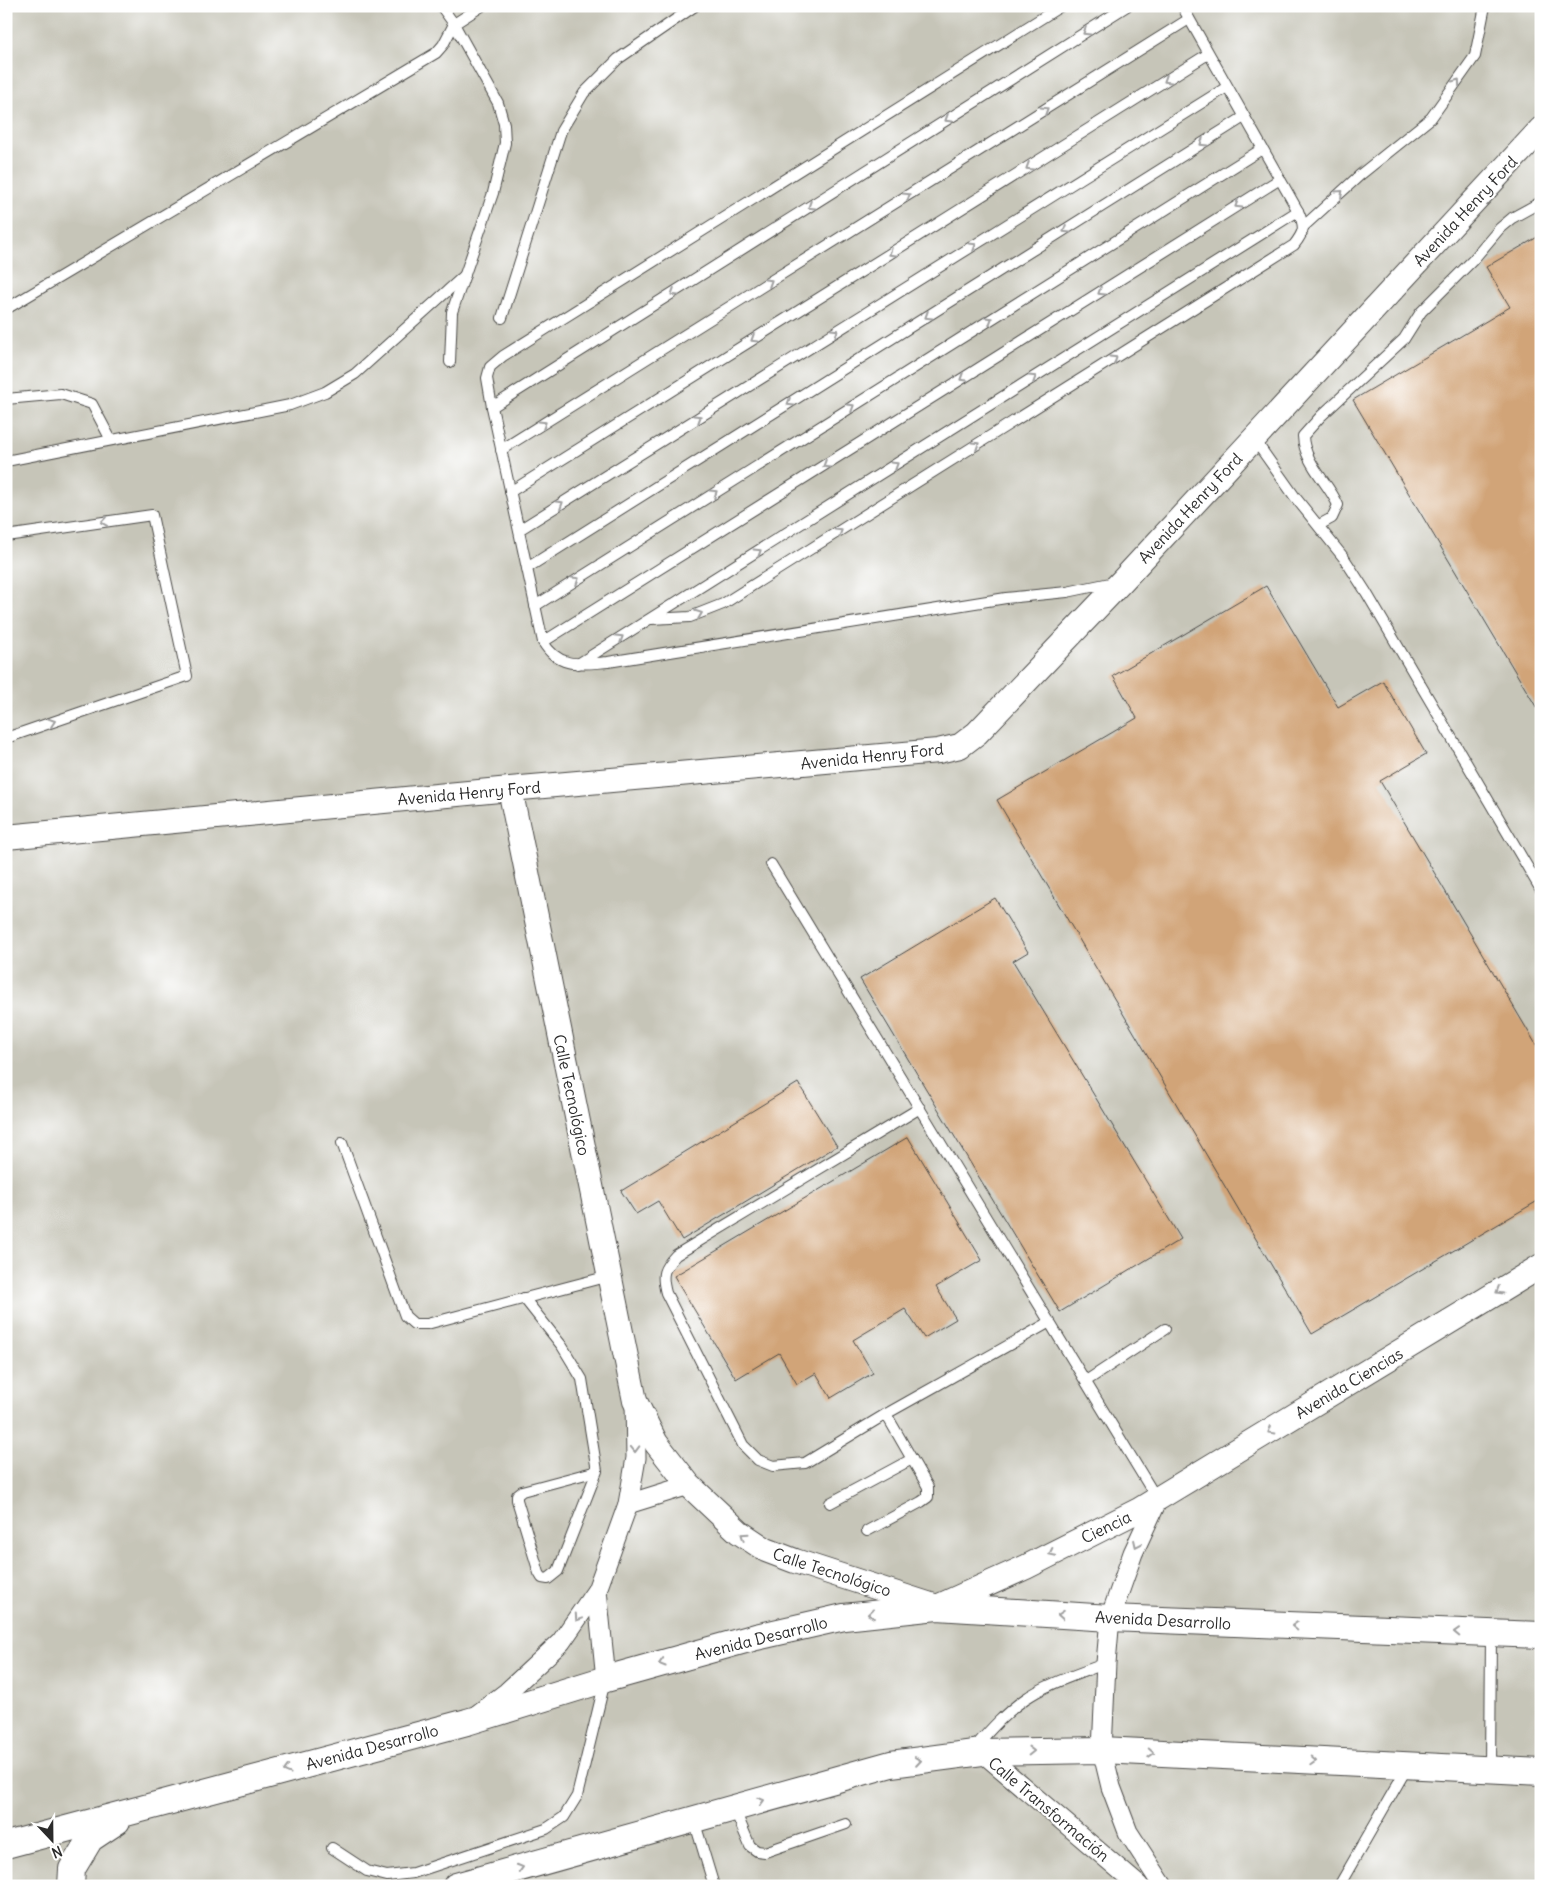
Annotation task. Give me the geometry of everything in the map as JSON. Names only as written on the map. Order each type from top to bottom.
[{"type":"main road","name":"Avenida Desarrollo","points":[[6,1845],[467,1722],[606,1679],[756,1637],[844,1617],[937,1606],[1110,1618],[1541,1635]]},
{"type":"main road","points":[[456,1886],[892,1764],[976,1753],[1102,1750],[1541,1772]]},
{"type":"main road","points":[[71,1886],[72,1869],[90,1838],[130,1812]]},
{"type":"street","name":"Avenida Henry Ford","points":[[6,837],[938,751],[960,746],[977,733],[1123,580],[1541,129]]},
{"type":"street","name":"Calle Tecnológico","points":[[467,1722],[507,1692],[561,1642],[597,1590],[628,1504],[636,1458],[634,1401],[510,789]]},
{"type":"street","name":"Avenida Henry Ford","points":[[6,826],[60,833]]},
{"type":"street","name":"Avenida Henry Ford","points":[[6,844],[60,833]]},
{"type":"street","name":"Avenida Ciencias","points":[[1158,1499],[1541,1266]]},
{"type":"street","name":"Calle Tecnológico","points":[[634,1401],[656,1443],[689,1485],[739,1532],[766,1550],[795,1561],[937,1606]]},
{"type":"street","points":[[628,1504],[689,1485]]},
{"type":"street","name":"Ciencia","points":[[937,1606],[1026,1566],[1158,1499]]},
{"type":"street","name":"Ciencia","points":[[1106,1663],[1110,1618],[1133,1553],[1158,1499]]},
{"type":"street","name":"Calle Tecnológico","points":[[597,1590],[606,1679]]},
{"type":"street","name":"Calle Transformación","points":[[1106,1663],[1102,1750],[1111,1787],[1128,1832],[1163,1886]]},
{"type":"street","name":"Calle Transformación","points":[[976,1753],[1139,1886]]},
{"type":"lane","points":[[442,6],[498,103],[504,124],[505,143],[493,194],[452,312],[450,362]]},
{"type":"lane","points":[[6,309],[436,53],[454,24],[482,6]]},
{"type":"lane","points":[[502,318],[561,131],[584,93],[618,59],[695,6]]},
{"type":"lane","points":[[1061,6],[503,356],[490,367],[488,378],[492,407],[543,642],[547,650],[560,661],[578,664],[608,662],[1006,598],[1067,592],[1123,580]]},
{"type":"lane","points":[[492,407],[1127,6]]},
{"type":"lane","points":[[1182,6],[1298,211],[1304,226]]},
{"type":"lane","points":[[651,619],[690,617],[723,604],[1294,245],[1301,236],[1304,226],[1360,175],[1431,118],[1475,56],[1485,6]]},
{"type":"lane","points":[[501,450],[1189,19]]},
{"type":"lane","points":[[510,492],[1208,54]]},
{"type":"lane","points":[[518,530],[1227,87]]},
{"type":"lane","points":[[526,568],[1244,118]]},
{"type":"lane","points":[[535,606],[1262,149]]},
{"type":"lane","points":[[543,642],[1280,179]]},
{"type":"lane","points":[[1319,525],[1332,518],[1338,505],[1332,492],[1306,455],[1303,436],[1321,416],[1404,339],[1421,312],[1473,260],[1500,228],[1512,218],[1541,202]]},
{"type":"lane","points":[[578,664],[1298,211]]},
{"type":"lane","points":[[6,461],[290,405],[325,392],[355,374],[465,275]]},
{"type":"lane","points":[[6,399],[61,394],[92,404],[111,440]]},
{"type":"lane","points":[[1254,439],[1295,497],[1319,525],[1366,592],[1541,890]]},
{"type":"lane","points":[[6,536],[152,515],[187,676],[6,738]]},
{"type":"lane","points":[[771,864],[1158,1499]]},
{"type":"lane","points":[[920,1108],[676,1255],[665,1266],[662,1279],[666,1293],[743,1445],[758,1460],[773,1466],[805,1463],[886,1414],[1050,1322]]},
{"type":"lane","points":[[342,1143],[405,1316],[414,1324],[427,1324],[609,1276]]},
{"type":"lane","points":[[524,1298],[562,1346],[582,1379],[597,1471],[558,1571],[548,1579],[542,1578],[533,1555],[517,1500],[518,1495],[522,1491],[597,1471]]},
{"type":"lane","points":[[1086,1381],[1165,1329]]},
{"type":"lane","points":[[867,1531],[928,1497],[928,1487],[886,1414]]},
{"type":"lane","points":[[830,1503],[912,1459]]},
{"type":"lane","points":[[1490,1769],[1491,1633]]},
{"type":"lane","points":[[976,1753],[1002,1717],[1026,1698],[1106,1663]]},
{"type":"lane","points":[[332,1848],[367,1871],[388,1876],[413,1873],[546,1829],[564,1817],[578,1796],[606,1679]]},
{"type":"lane","points":[[1339,1886],[1408,1765]]},
{"type":"lane","points":[[734,1808],[750,1846],[757,1851],[765,1852],[846,1824]]},
{"type":"lane","points":[[694,1819],[714,1886]]},
{"type":"shaded area","points":[[6,6],[1541,6],[1541,1886],[6,1886]]},
{"type":"building","points":[[1541,235],[1541,715],[1353,400],[1510,307],[1486,267]]},
{"type":"building","points":[[1266,586],[1338,707],[1383,681],[1426,754],[1380,781],[1541,1053],[1541,1199],[1312,1334],[997,800],[1137,718],[1113,676]]},
{"type":"building","points":[[995,898],[1028,952],[1013,961],[1181,1239],[1060,1312],[860,979]]},
{"type":"building","points":[[798,1083],[837,1146],[682,1240],[658,1201],[636,1214],[621,1191]]},
{"type":"building","points":[[908,1137],[982,1260],[936,1287],[956,1319],[924,1338],[905,1309],[853,1340],[873,1373],[831,1398],[816,1373],[797,1384],[779,1353],[736,1379],[674,1276]]}]
